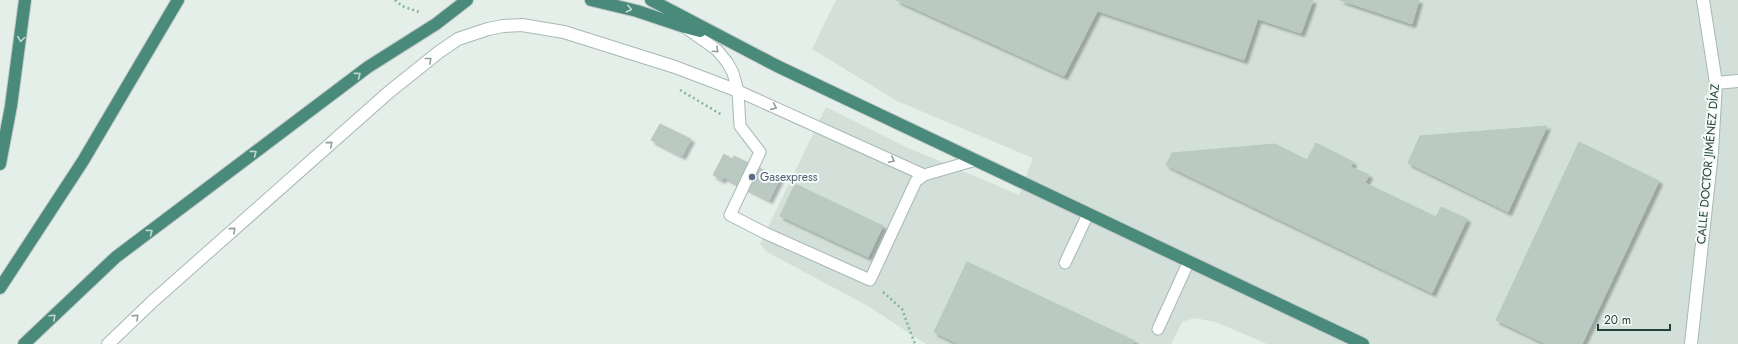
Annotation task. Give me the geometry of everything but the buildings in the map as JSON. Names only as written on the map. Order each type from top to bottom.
[{"type":"highway","points":[[0,164],[11,106],[25,0]]},
{"type":"highway","points":[[0,288],[84,161],[178,0]]},
{"type":"highway","points":[[24,344],[116,257],[368,67],[436,24],[467,0]]},
{"type":"highway","points":[[591,0],[637,11],[685,27],[715,34]]},
{"type":"highway","points":[[651,0],[777,66],[1363,344]]},
{"type":"street","name":"CALLE DOCTOR JIMÉNEZ DÍAZ","points":[[1691,344],[1712,152],[1716,83],[1703,0]]},
{"type":"street","points":[[108,344],[153,301],[389,92],[439,52],[458,39],[488,29],[503,26],[522,25],[549,30],[591,40],[675,67],[738,91]]},
{"type":"street","points":[[1716,83],[1738,81]]},
{"type":"street","points":[[1684,344],[1692,330]]},
{"type":"lane","points":[[685,27],[717,50],[727,62],[733,73],[738,91],[740,126],[760,152],[730,215],[765,233],[870,280],[898,216],[916,181],[924,175],[976,160]]},
{"type":"lane","points":[[738,91],[924,175]]},
{"type":"lane","points":[[1065,263],[1088,214]]},
{"type":"lane","points":[[1158,329],[1189,262]]},
{"type":"path","points":[[674,87],[740,126]]},
{"type":"path","points":[[870,280],[902,309],[916,344]]},
{"type":"shaded area","points":[[836,0],[1738,0],[1738,344],[1267,344],[1216,322],[1194,318],[1182,322],[1171,344],[926,344],[868,306],[767,252],[760,244],[826,107],[906,147],[1019,195],[1033,158],[897,101],[812,49]]},
{"type":"place","name":"Gasexpress","points":[[752,177]]}]
